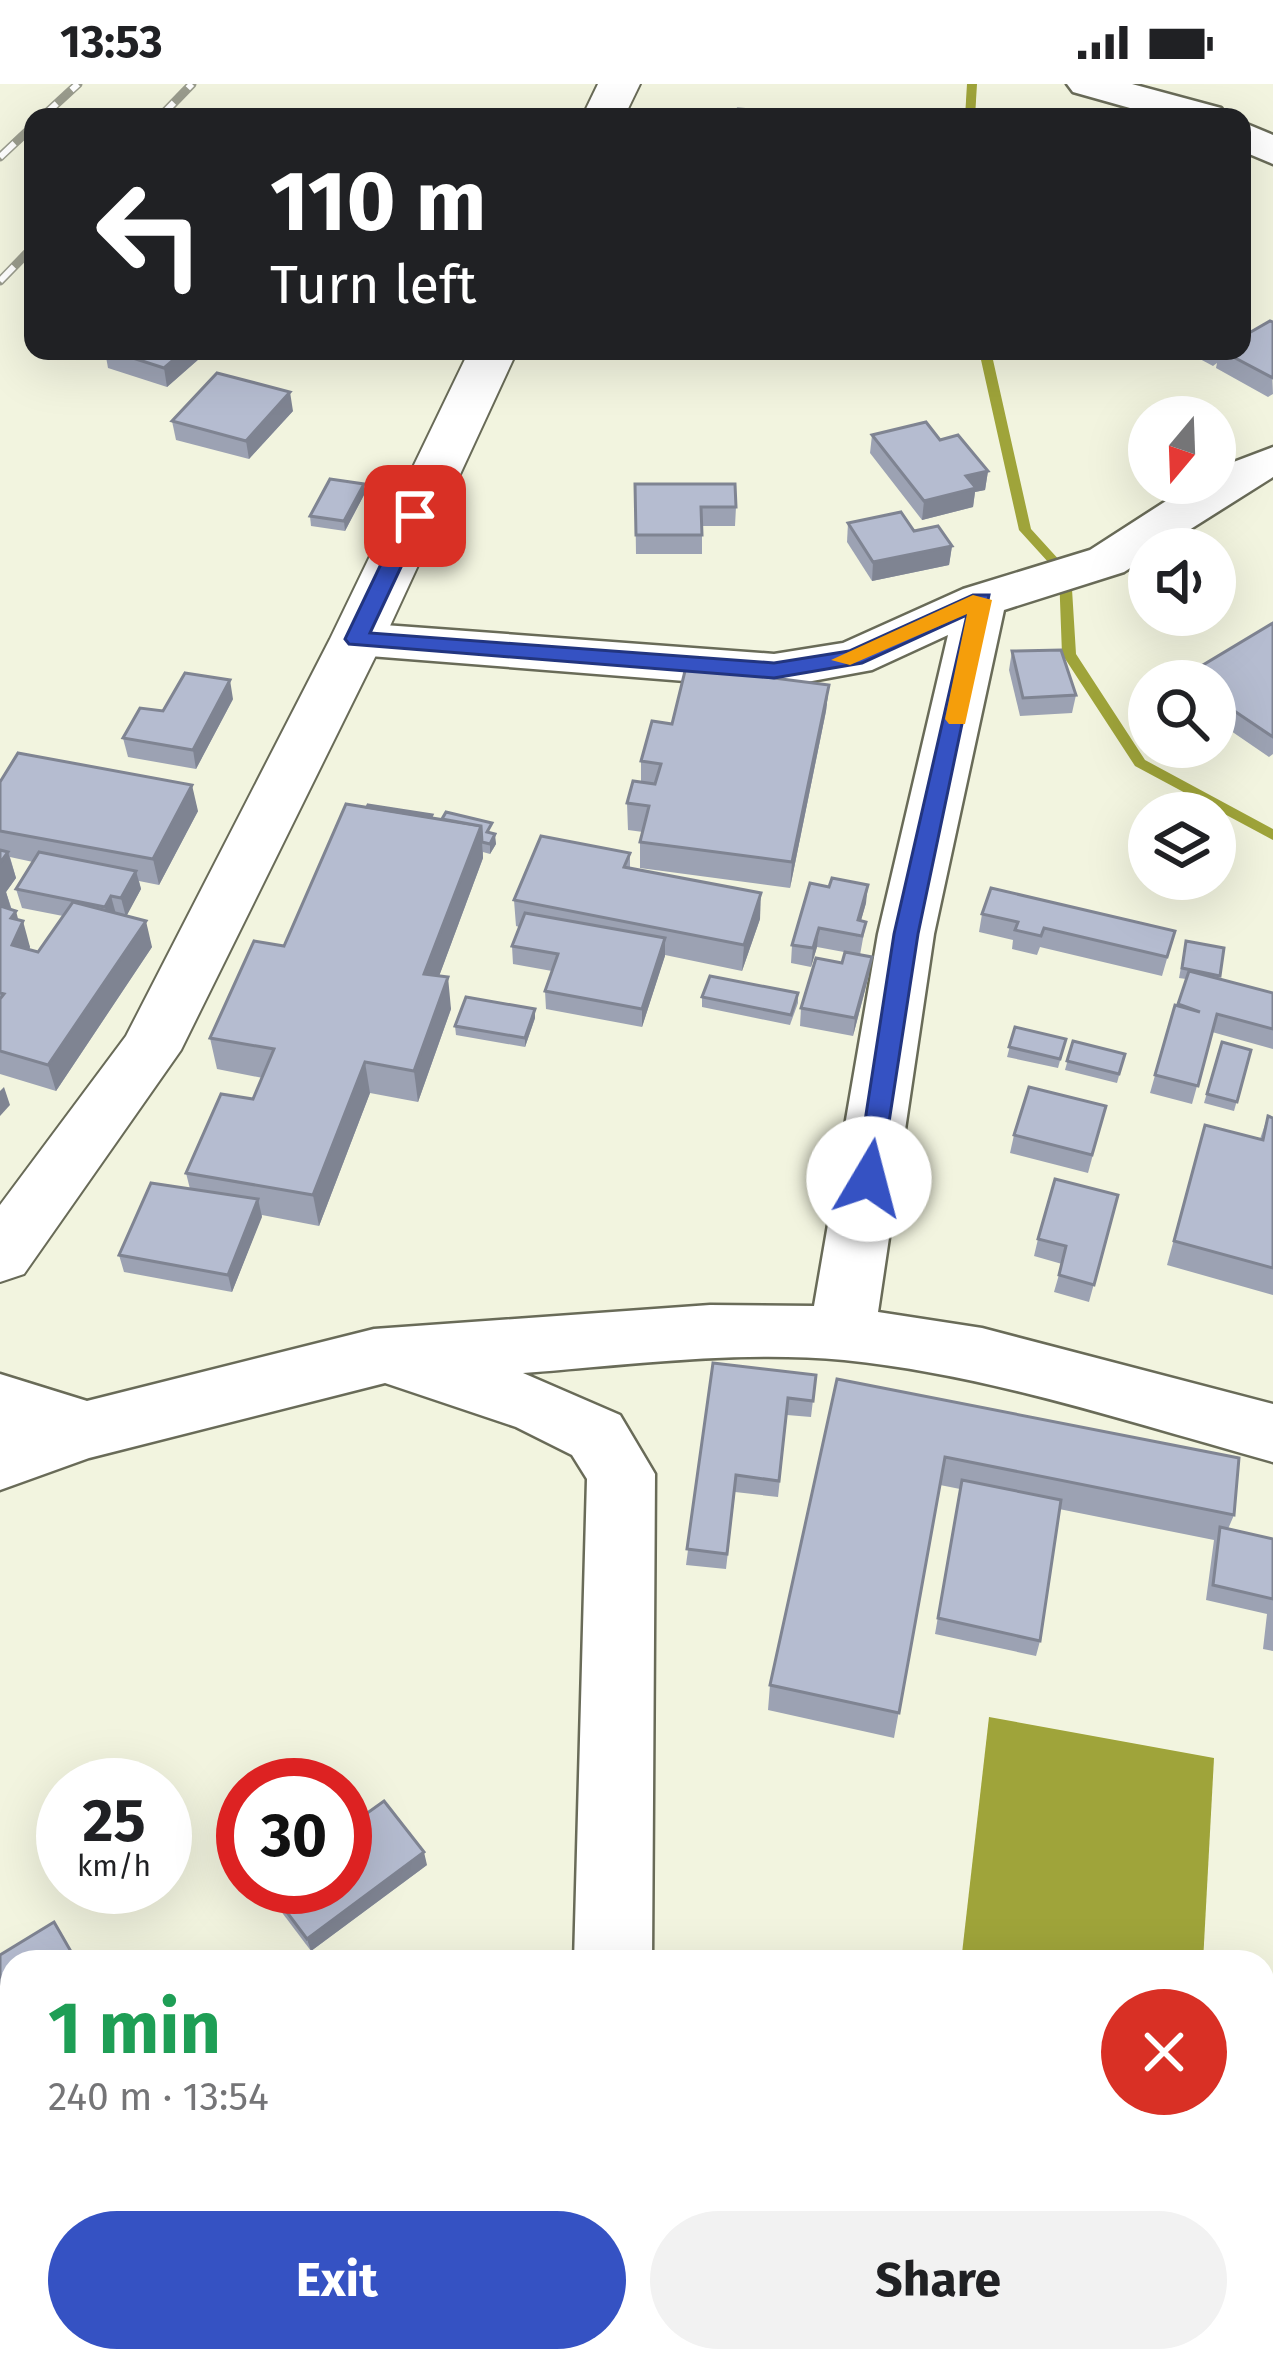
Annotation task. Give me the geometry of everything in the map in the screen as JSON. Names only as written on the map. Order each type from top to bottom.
[{"type":"street","points":[[1088,84],[1175,108]]},
{"type":"street","points":[[0,1255],[149,1050],[356,639],[489,360]]},
{"type":"street","points":[[356,639],[774,670],[854,658],[1000,593],[1107,561],[1246,470],[1273,461]]},
{"type":"street","points":[[842,1333],[906,934],[1000,593]]},
{"type":"street","points":[[0,1461],[87,1430],[374,1356],[710,1331],[842,1333],[982,1355],[1273,1432]]},
{"type":"street","points":[[374,1356],[534,1404],[596,1435],[621,1474],[614,1950]]},
{"type":"street","points":[[0,1402],[19,1413],[87,1430]]},
{"type":"shaded area","points":[[989,1717],[1214,1758],[1204,1950],[962,1950]]},
{"type":"building","points":[[1273,322],[1273,378],[1239,360],[1251,360],[1251,332]]},
{"type":"building","points":[[139,360],[173,360],[164,368]]},
{"type":"building","points":[[217,373],[290,392],[246,441],[172,421]]},
{"type":"building","points":[[926,422],[940,440],[958,435],[988,471],[966,476],[976,488],[924,501],[872,435]]},
{"type":"building","points":[[330,479],[364,484],[344,521],[310,516]]},
{"type":"building","points":[[635,484],[735,484],[736,507],[701,507],[702,535],[636,535]]},
{"type":"building","points":[[901,512],[914,531],[938,526],[952,546],[873,562],[848,523]]},
{"type":"building","points":[[1273,623],[1273,737],[1236,712],[1236,660],[1211,660]]},
{"type":"building","points":[[1061,650],[1076,695],[1023,698],[1012,651]]},
{"type":"building","points":[[686,667],[829,685],[792,862],[640,842],[649,806],[627,803],[633,781],[655,784],[661,764],[641,761],[652,721],[672,724]]},
{"type":"building","points":[[185,673],[230,680],[193,750],[123,738],[140,708],[163,711]]},
{"type":"building","points":[[18,753],[192,785],[153,859],[0,831],[0,782]]},
{"type":"building","points":[[346,804],[481,826],[424,974],[448,977],[414,1071],[365,1062],[313,1195],[186,1173],[221,1094],[253,1099],[274,1049],[210,1038],[254,941],[284,946]]},
{"type":"building","points":[[368,805],[432,815],[367,807]]},
{"type":"building","points":[[446,812],[492,823],[487,832],[495,834],[490,844],[482,842],[481,826],[442,819]]},
{"type":"building","points":[[541,836],[630,853],[624,867],[761,893],[744,945],[514,900]]},
{"type":"building","points":[[39,852],[136,871],[121,898],[111,896],[105,907],[16,889]]},
{"type":"building","points":[[832,878],[868,885],[858,920],[866,922],[862,936],[819,928],[813,948],[792,945],[810,883],[829,887]]},
{"type":"building","points":[[991,888],[1175,931],[1167,957],[1044,928],[1041,936],[1015,930],[1018,922],[982,914]]},
{"type":"building","points":[[73,902],[146,921],[48,1065],[0,1051],[0,999],[4,994],[0,993],[0,906],[16,911],[11,918],[23,921],[12,945],[38,952]]},
{"type":"building","points":[[525,913],[665,938],[642,1009],[545,991],[558,954],[512,946]]},
{"type":"building","points":[[1186,941],[1224,948],[1220,976],[1182,968]]},
{"type":"building","points":[[845,952],[872,957],[855,1018],[801,1008],[816,958],[842,963]]},
{"type":"building","points":[[1189,971],[1273,993],[1273,1029],[1217,1014],[1198,1086],[1155,1075],[1175,1005],[1200,1012],[1178,1004]]},
{"type":"building","points":[[710,976],[798,993],[791,1015],[702,997]]},
{"type":"building","points":[[466,997],[535,1009],[525,1038],[455,1026]]},
{"type":"building","points":[[1015,1027],[1066,1039],[1060,1059],[1009,1047]]},
{"type":"building","points":[[1073,1041],[1125,1054],[1119,1074],[1067,1061]]},
{"type":"building","points":[[1222,1042],[1251,1050],[1237,1102],[1207,1094]]},
{"type":"building","points":[[1029,1087],[1106,1106],[1092,1155],[1014,1135]]},
{"type":"building","points":[[1268,1116],[1273,1118],[1273,1268],[1174,1241],[1205,1125],[1263,1140]]},
{"type":"building","points":[[1055,1179],[1118,1195],[1094,1285],[1059,1275],[1066,1246],[1038,1239]]},
{"type":"building","points":[[151,1183],[258,1199],[228,1275],[119,1255]]},
{"type":"building","points":[[713,1363],[816,1375],[813,1401],[788,1398],[779,1481],[736,1475],[727,1554],[687,1549]]},
{"type":"building","points":[[837,1379],[1239,1458],[1234,1515],[945,1457],[899,1713],[770,1685]]},
{"type":"building","points":[[962,1480],[1061,1500],[1040,1641],[938,1618]]},
{"type":"building","points":[[1220,1527],[1273,1539],[1273,1599],[1213,1585]]},
{"type":"building","points":[[384,1801],[424,1852],[372,1891],[372,1810]]},
{"type":"building","points":[[288,1914],[341,1914],[307,1939]]},
{"type":"building","points":[[54,1922],[70,1950],[8,1950]]},
{"type":"waterway","points":[[971,108],[972,84]]},
{"type":"waterway","points":[[987,360],[1025,530],[1065,573],[1069,654],[1140,763],[1273,835]]},
{"type":"railway","points":[[52,108],[78,84]]},
{"type":"railway","points":[[169,108],[192,84]]},
{"type":"railway","points":[[0,157],[24,134]]},
{"type":"railway","points":[[0,281],[24,256]]},
{"type":"slow traffic","points":[[842,660],[981,600],[957,719]]},
{"type":"route","points":[[415,516],[356,639],[774,670],[854,658],[981,600],[906,934],[869,1179]]}]
